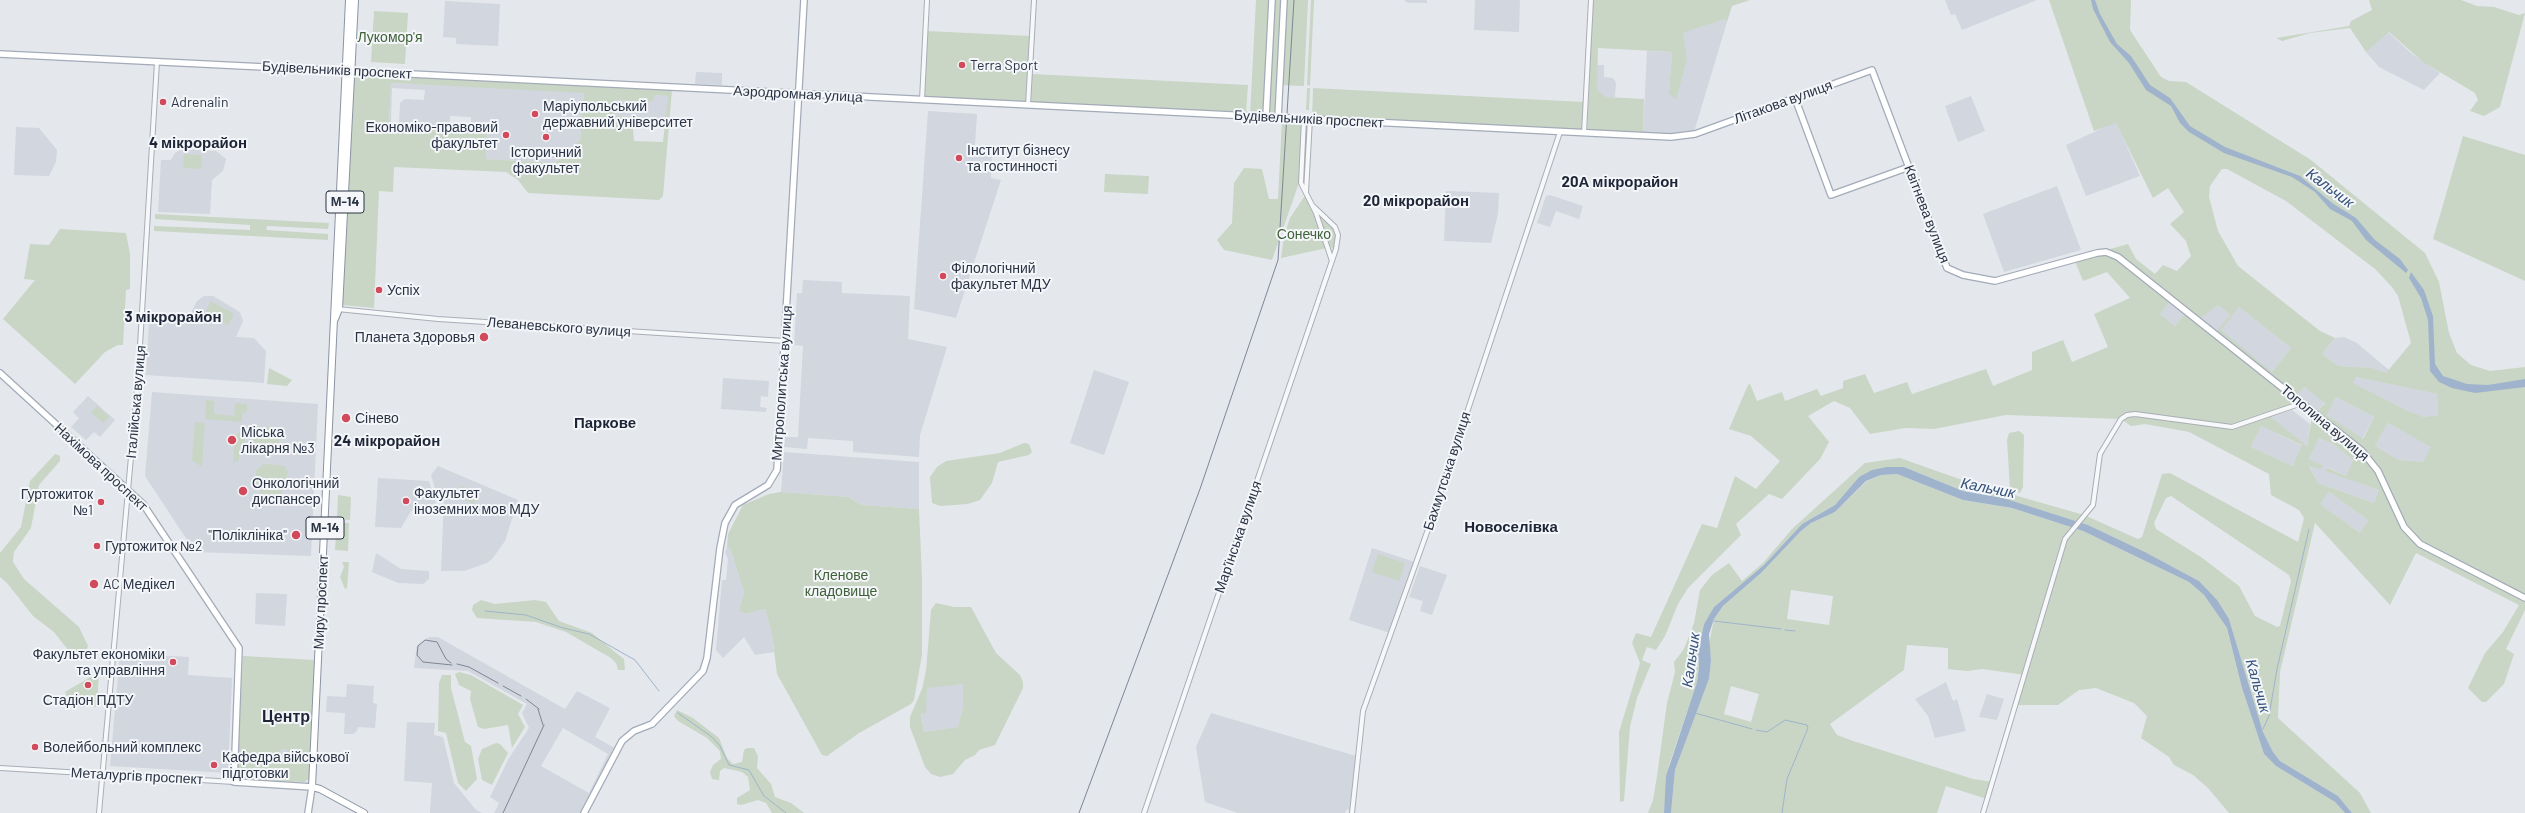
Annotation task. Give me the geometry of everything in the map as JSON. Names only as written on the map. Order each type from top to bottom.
[{"type":"highway","name":"Миру проспект","points":[[312,787],[348,71],[349,0]]},
{"type":"highway","name":"Миру проспект","points":[[348,71],[355,0]]},
{"type":"highway","name":"Металургів проспект","points":[[312,787],[320,789],[364,813]]},
{"type":"main road","name":"Митрополитська вулиця","points":[[584,813],[622,741],[634,731],[652,724],[698,678],[705,667],[720,548],[725,523],[735,506],[764,489],[772,480],[777,470],[786,340],[804,0]]},
{"type":"main road","points":[[1266,117],[1272,0]]},
{"type":"main road","points":[[1278,118],[1284,0]]},
{"type":"main road","name":"Будівельників проспект","points":[[0,54],[674,88]]},
{"type":"main road","name":"Літакова вулиця","points":[[1695,134],[1872,70]]},
{"type":"main road","name":"Квітнева вулиця","points":[[1872,70],[1945,265],[1958,274],[1981,280],[1998,281],[2097,253],[2110,253]]},
{"type":"main road","name":"Аэродромная улица","points":[[674,88],[922,100]]},
{"type":"main road","points":[[1794,98],[1831,195],[1909,166]]},
{"type":"main road","name":"Будівельників проспект","points":[[922,100],[1671,138],[1695,134]]},
{"type":"main road","name":"Тополина вулиця","points":[[2110,253],[2121,258],[2368,457],[2382,478],[2404,527],[2420,544],[2525,598]]},
{"type":"main road","name":"Нахімова проспект","points":[[0,373],[147,509],[240,653],[234,782]]},
{"type":"main road","name":"Металургів проспект","points":[[234,782],[312,787]]},
{"type":"main road","name":"Миру проспект","points":[[308,813],[312,787]]},
{"type":"street","points":[[922,100],[927,0]]},
{"type":"street","points":[[1028,105],[1034,0]]},
{"type":"street","points":[[1584,133],[1591,0]]},
{"type":"street","name":"Італійська вулиця","points":[[98,813],[128,490],[146,273],[157,62]]},
{"type":"street","points":[[1307,119],[1301,183],[1313,206],[1332,261]]},
{"type":"street","points":[[1306,192],[1307,119]]},
{"type":"street","name":"Бахмутська вулиця","points":[[1352,813],[1363,711],[1431,521],[1560,132]]},
{"type":"street","name":"Мар'їнська вулиця","points":[[1144,813],[1338,241],[1337,231],[1331,222],[1313,206]]},
{"type":"street","name":"Леваневського вулиця","points":[[336,309],[438,319],[786,340]]},
{"type":"street","points":[[1983,813],[2069,533],[2080,518],[2091,509],[2095,501],[2097,465],[2102,450],[2121,419],[2127,415],[2135,414],[2232,427],[2302,403]]},
{"type":"street","name":"Металургів проспект","points":[[0,768],[234,782]]},
{"type":"shaded area","points":[[1404,0],[1427,0],[1427,3],[1408,3]]},
{"type":"shaded area","points":[[1475,0],[1520,0],[1519,32],[1474,30]]},
{"type":"shaded area","points":[[1945,0],[2037,0],[1962,30],[1955,14],[1951,15]]},
{"type":"shaded area","points":[[445,1],[500,4],[498,46],[456,44],[456,38],[443,37]]},
{"type":"shaded area","points":[[1725,19],[1727,22],[1694,132],[1683,135],[1643,134],[1647,51],[1672,52],[1669,94],[1683,33]]},
{"type":"shaded area","points":[[2388,32],[2411,53],[2440,73],[2424,90],[2379,67],[2366,52]]},
{"type":"shaded area","points":[[1597,65],[1604,65],[1604,77],[1613,78],[1616,83],[1615,97],[1606,97],[1597,91]]},
{"type":"shaded area","points":[[696,72],[722,73],[722,85],[695,84]]},
{"type":"shaded area","name":"Маріупольський державний університет","points":[[391,83],[584,92],[580,140],[555,163],[486,159],[487,130],[389,125]],"holes":[[[392,88],[425,90],[424,100],[405,99],[400,103],[399,124],[391,124]],[[450,116],[471,117],[471,127],[450,126]]]},
{"type":"shaded area","points":[[655,95],[668,96],[667,119],[615,116],[615,100],[652,102]]},
{"type":"shaded area","points":[[1971,96],[1985,131],[1958,142],[1945,106]]},
{"type":"shaded area","points":[[928,111],[977,114],[975,145],[992,146],[991,178],[1001,180],[956,318],[914,309]]},
{"type":"shaded area","points":[[2116,122],[2140,176],[2086,196],[2066,145]]},
{"type":"shaded area","points":[[16,127],[39,128],[57,150],[56,162],[49,176],[14,175]]},
{"type":"shaded area","points":[[182,149],[216,151],[226,159],[223,171],[212,180],[210,214],[158,212],[161,160],[171,160],[175,153]]},
{"type":"shaded area","points":[[2057,186],[2081,250],[2004,272],[1983,214]]},
{"type":"shaded area","points":[[1446,191],[1499,193],[1498,214],[1491,243],[1444,241]]},
{"type":"shaded area","points":[[1550,195],[1583,206],[1579,219],[1556,211],[1550,227],[1537,223],[1546,196]]},
{"type":"shaded area","points":[[803,280],[842,282],[842,293],[910,296],[908,339],[947,347],[920,435],[919,457],[853,452],[853,441],[808,438],[807,449],[784,447],[785,437],[798,437],[803,346],[794,345],[797,293],[802,293]]},
{"type":"shaded area","points":[[204,296],[213,296],[240,312],[243,321],[236,337],[254,338],[266,351],[264,383],[146,375],[149,320],[186,323],[197,301]]},
{"type":"shaded area","points":[[2172,299],[2187,311],[2175,326],[2160,314]]},
{"type":"shaded area","points":[[2218,305],[2230,315],[2215,334],[2198,320]]},
{"type":"shaded area","points":[[2239,307],[2291,348],[2272,372],[2220,330]]},
{"type":"shaded area","points":[[2344,337],[2357,343],[2389,370],[2386,374],[2372,368],[2338,366],[2322,354],[2335,338]]},
{"type":"shaded area","points":[[1094,370],[1129,382],[1104,455],[1070,443]]},
{"type":"shaded area","points":[[2356,377],[2437,394],[2438,415],[2424,417],[2406,410],[2352,383]]},
{"type":"shaded area","points":[[723,378],[769,381],[768,397],[761,396],[760,407],[767,408],[766,412],[721,409]]},
{"type":"shaded area","points":[[2304,387],[2325,402],[2317,412],[2297,396]]},
{"type":"shaded area","name":"Міська лікарня №3","points":[[152,392],[318,404],[311,556],[195,552],[145,476]]},
{"type":"shaded area","points":[[88,396],[115,420],[100,437],[94,432],[86,440],[71,427],[79,418],[73,412]]},
{"type":"shaded area","points":[[2336,397],[2374,417],[2362,439],[2327,415]]},
{"type":"shaded area","points":[[2292,410],[2310,424],[2307,446],[2270,417]]},
{"type":"shaded area","points":[[2388,423],[2432,447],[2423,462],[2399,460],[2375,446]]},
{"type":"shaded area","points":[[2261,426],[2303,446],[2293,466],[2251,447]]},
{"type":"shaded area","points":[[2319,438],[2333,444],[2353,460],[2346,476],[2329,468],[2326,471],[2379,490],[2374,503],[2318,483],[2309,465],[2320,469],[2323,466],[2309,459]]},
{"type":"shaded area","points":[[784,452],[919,462],[919,509],[861,505],[849,497],[781,492]]},
{"type":"shaded area","points":[[438,466],[518,500],[505,541],[493,558],[487,563],[464,571],[441,571],[444,499],[438,499],[431,475]]},
{"type":"shaded area","name":"Факультет іноземних мов МДУ","points":[[378,478],[429,481],[436,503],[411,511],[401,528],[375,527]]},
{"type":"shaded area","points":[[2329,492],[2368,520],[2360,533],[2320,504]]},
{"type":"shaded area","points":[[727,548],[730,548],[744,592],[739,611],[746,614],[765,609],[772,634],[774,652],[755,655],[744,637],[723,658],[716,650],[722,580],[726,580],[728,559],[725,552]]},
{"type":"shaded area","points":[[1372,548],[1415,562],[1390,633],[1349,620]]},
{"type":"shaded area","points":[[376,553],[401,569],[429,571],[429,579],[423,584],[398,583],[372,572]]},
{"type":"shaded area","points":[[1420,566],[1447,575],[1432,615],[1420,611],[1423,601],[1409,597]]},
{"type":"shaded area","points":[[256,593],[287,594],[285,626],[255,624]]},
{"type":"shaded area","points":[[429,637],[438,637],[565,709],[577,691],[610,708],[595,737],[615,748],[582,813],[494,813],[499,803],[490,797],[509,758],[529,728],[522,713],[527,704],[468,671],[414,668],[417,645]],"holes":[[[563,728],[608,754],[589,793],[541,766]]]},
{"type":"shaded area","points":[[120,653],[189,657],[188,675],[232,678],[228,773],[110,766]]},
{"type":"shaded area","points":[[1946,682],[1953,701],[1957,699],[1966,731],[1935,738],[1928,716],[1915,699]]},
{"type":"shaded area","points":[[347,684],[374,686],[373,703],[377,704],[375,728],[358,727],[357,731],[353,734],[344,734],[345,713],[326,712],[327,696],[346,697]]},
{"type":"shaded area","points":[[963,684],[963,707],[958,727],[924,732],[921,713],[927,687]]},
{"type":"shaded area","points":[[1987,694],[2004,699],[1997,720],[1979,717]]},
{"type":"shaded area","points":[[1211,713],[1356,756],[1350,810],[1347,809],[1345,813],[1238,813],[1205,802],[1196,747]]},
{"type":"shaded area","points":[[407,722],[435,723],[434,735],[443,737],[454,783],[476,810],[482,813],[430,813],[432,783],[404,781]]},
{"type":"shaded area","points":[[281,749],[287,749],[286,760],[280,759]]},
{"type":"green space","points":[[1256,0],[1270,0],[1264,115],[1250,115]]},
{"type":"green space","points":[[1274,0],[1282,0],[1276,116],[1268,116]]},
{"type":"green space","points":[[1286,0],[1308,0],[1304,86],[1281,85]]},
{"type":"green space","points":[[1311,0],[1314,0],[1310,86],[1307,85]]},
{"type":"green space","points":[[1593,0],[1750,0],[1732,6],[1727,22],[1725,19],[1683,33],[1687,59],[1676,99],[1669,94],[1672,52],[1598,48],[1597,90],[1606,97],[1644,99],[1643,134],[1587,132]]},
{"type":"green space","points":[[2049,0],[2131,0],[2130,30],[2161,77],[2169,81],[2186,82],[2311,160],[2425,253],[2439,282],[2449,333],[2457,353],[2471,365],[2490,371],[2525,367],[2525,610],[2506,649],[2514,654],[2504,684],[2486,702],[2482,702],[2468,688],[2485,653],[2503,632],[2519,605],[2416,553],[2390,605],[2315,523],[2280,672],[2278,718],[2360,793],[2371,813],[2352,813],[2338,796],[2280,761],[2273,752],[2263,732],[2229,619],[2199,581],[2145,552],[2088,525],[1979,492],[1963,491],[1904,467],[1859,477],[1835,505],[1802,524],[1764,565],[1714,607],[1704,624],[1698,651],[1699,667],[1697,682],[1669,765],[1664,813],[1648,813],[1653,800],[1667,703],[1675,672],[1674,662],[1684,649],[1694,623],[1700,590],[1712,575],[1729,563],[1742,581],[1763,563],[1792,529],[1865,463],[1900,458],[1965,481],[2084,515],[2138,539],[2142,537],[2162,474],[2170,473],[2298,542],[2304,518],[2299,510],[2271,495],[2269,474],[2189,432],[2145,424],[2131,426],[2121,419],[2006,415],[1934,429],[1905,428],[1870,434],[1850,408],[1834,401],[1808,416],[1829,442],[1820,459],[1782,499],[1769,494],[1736,524],[1741,535],[1688,588],[1678,604],[1665,636],[1656,650],[1647,647],[1642,660],[1651,664],[1637,698],[1630,727],[1624,801],[1620,802],[1619,732],[1640,663],[1632,643],[1636,633],[1651,637],[1702,524],[1717,528],[1735,476],[1756,489],[1780,461],[1751,436],[1729,429],[1748,385],[1750,384],[1757,401],[1782,392],[1785,401],[1817,389],[1821,396],[1843,388],[1843,381],[1865,374],[1874,393],[1907,382],[1912,394],[1986,369],[1993,386],[2032,370],[2032,352],[2063,340],[2072,362],[2108,347],[2094,314],[2130,298],[2107,272],[2083,281],[2074,259],[2128,244],[2136,259],[2155,274],[2163,265],[2177,271],[2191,256],[2186,241],[2170,224],[2184,212],[2168,188],[2153,198],[2116,123],[2094,131]],"holes":[[[2222,169],[2227,169],[2286,201],[2375,269],[2392,287],[2398,296],[2411,343],[2386,373],[2372,368],[2338,366],[2322,354],[2335,338],[2320,331],[2238,266],[2218,231],[2209,197],[2210,186]],[[2172,299],[2187,311],[2175,326],[2160,314]],[[2218,305],[2230,315],[2215,333],[2199,320]],[[2239,307],[2291,348],[2272,372],[2221,330]],[[2356,377],[2437,394],[2438,415],[2424,417],[2406,410],[2353,383]],[[2304,387],[2325,403],[2317,412],[2297,396]],[[2336,397],[2374,417],[2363,439],[2327,415]],[[2300,406],[2312,416],[2307,446],[2271,417]],[[2388,423],[2431,447],[2423,462],[2399,460],[2375,446]],[[2261,426],[2302,445],[2293,466],[2251,447]],[[2319,438],[2333,444],[2353,460],[2346,476],[2328,468],[2325,471],[2379,490],[2374,503],[2318,483],[2309,466],[2320,469],[2324,466],[2309,459]],[[2329,492],[2368,520],[2360,533],[2320,504]],[[2171,496],[2289,575],[2291,581],[2280,626],[2277,627],[2255,616],[2239,586],[2201,557],[2156,529],[2154,523],[2166,498]]]},
{"type":"green space","points":[[2369,0],[2461,0],[2477,6],[2494,7],[2519,15],[2525,13],[2500,107],[2484,116],[2470,111],[2478,100],[2475,93],[2423,62],[2389,32],[2366,52],[2350,28],[2310,33],[2282,41],[2276,38],[2349,26],[2351,21],[2372,10]]},
{"type":"green space","name":"Лукомор'я","points":[[374,11],[408,13],[405,64],[371,62]]},
{"type":"green space","points":[[927,31],[1030,36],[1027,103],[924,98]]},
{"type":"green space","points":[[353,73],[672,90],[663,196],[659,200],[528,193],[518,180],[506,172],[394,167],[393,192],[379,191],[374,308],[342,305]],"holes":[[[391,83],[584,93],[580,140],[555,163],[486,159],[487,130],[389,125]],[[655,95],[668,96],[663,142],[634,141],[632,117],[615,116],[615,100],[652,102]]]},
{"type":"green space","points":[[1032,74],[1248,85],[1246,114],[1031,104]]},
{"type":"green space","points":[[1307,88],[1310,88],[1309,110],[1306,110]]},
{"type":"green space","points":[[1313,88],[1584,102],[1583,131],[1312,118]]},
{"type":"green space","points":[[1282,120],[1303,121],[1299,183],[1272,260],[1224,250],[1217,240],[1232,223],[1234,183],[1244,168],[1262,169],[1269,199],[1278,199]]},
{"type":"green space","points":[[1305,129],[1308,130],[1305,182],[1302,182]]},
{"type":"green space","points":[[2463,136],[2525,155],[2525,281],[2433,239]]},
{"type":"green space","points":[[184,154],[202,155],[201,169],[183,168]]},
{"type":"green space","points":[[1105,174],[1149,176],[1148,194],[1104,192]]},
{"type":"green space","name":"Сонечко","points":[[1306,194],[1327,248],[1281,258],[1284,236],[1290,218]]},
{"type":"green space","points":[[1318,212],[1336,232],[1337,241],[1334,250],[1329,245]]},
{"type":"green space","points":[[155,214],[329,223],[328,229],[267,226],[266,230],[328,234],[328,240],[154,231],[154,226],[250,230],[250,225],[155,219]]},
{"type":"green space","points":[[60,229],[126,233],[130,254],[130,289],[126,290],[123,345],[118,345],[105,352],[75,384],[3,319],[35,280],[24,279],[30,244],[49,245]]},
{"type":"green space","points":[[211,301],[234,314],[228,325],[205,313]]},
{"type":"green space","points":[[269,368],[292,380],[287,386],[267,384]]},
{"type":"green space","points":[[206,400],[214,401],[214,414],[234,416],[235,403],[247,404],[247,411],[242,414],[242,422],[205,419]]},
{"type":"green space","points":[[97,406],[109,417],[103,423],[91,413]]},
{"type":"green space","points":[[195,422],[205,423],[202,467],[192,460]]},
{"type":"green space","points":[[240,426],[245,426],[245,443],[240,446],[239,460],[233,463],[235,435],[240,432]]},
{"type":"green space","points":[[251,426],[280,428],[279,445],[249,443]]},
{"type":"green space","points":[[2019,431],[2024,435],[2023,487],[2020,493],[2010,489],[2007,440],[2009,433]]},
{"type":"green space","points":[[1024,443],[1029,444],[1032,452],[1029,455],[998,462],[992,483],[980,500],[968,504],[940,506],[932,503],[930,477],[937,467],[946,461],[1000,453]]},
{"type":"green space","points":[[55,454],[60,456],[60,461],[39,485],[31,528],[14,552],[13,562],[24,579],[79,627],[88,646],[86,651],[78,655],[68,650],[54,632],[33,616],[7,583],[0,577],[0,553],[21,527],[30,481]]},
{"type":"green space","points":[[264,464],[284,466],[288,472],[280,498],[260,498],[260,485],[256,483],[256,470]]},
{"type":"green space","points":[[1897,474],[1963,500],[2012,508],[2083,531],[2189,582],[2204,595],[2227,628],[2242,688],[2264,754],[2276,766],[2335,802],[2345,813],[2229,813],[2208,788],[2193,775],[2174,765],[2169,757],[2141,738],[2147,716],[2134,703],[2096,688],[2079,690],[2058,705],[2017,705],[2025,675],[1982,669],[1967,671],[1948,669],[1948,648],[1907,645],[1904,670],[1830,724],[1837,735],[1853,741],[1973,779],[1993,782],[1987,799],[1946,786],[1937,813],[1671,813],[1675,770],[1709,679],[1711,661],[1709,644],[1714,619],[1723,606],[1761,573],[1801,531],[1811,523],[1835,512],[1867,481],[1881,475]],"holes":[[[1791,590],[1833,596],[1829,625],[1787,619]],[[1731,686],[1759,694],[1751,722],[1724,714]]]},
{"type":"green space","points":[[461,486],[479,493],[474,504],[457,497]]},
{"type":"green space","name":"Кленове кладовище","points":[[781,492],[849,497],[861,505],[919,509],[922,578],[922,655],[914,700],[911,704],[859,733],[827,756],[822,755],[777,674],[772,634],[765,609],[746,614],[739,611],[744,592],[730,548],[727,548],[728,534],[743,505],[769,494]]},
{"type":"green space","points":[[338,495],[351,497],[350,520],[337,519]]},
{"type":"green space","points":[[337,522],[349,523],[348,551],[335,550]]},
{"type":"green space","points":[[1378,554],[1405,563],[1399,581],[1372,572]]},
{"type":"green space","points":[[342,562],[349,562],[347,588],[345,589],[340,577],[344,567]]},
{"type":"green space","points":[[481,600],[495,604],[535,600],[546,602],[559,621],[592,633],[624,659],[625,670],[618,670],[616,663],[611,658],[566,632],[536,622],[477,618],[472,610],[473,605]]},
{"type":"green space","points":[[936,603],[954,607],[971,607],[996,653],[1020,675],[1023,682],[1023,688],[995,745],[979,750],[975,755],[965,760],[953,774],[940,777],[931,774],[925,767],[910,727],[910,717],[922,689],[926,671],[931,610]],"holes":[[[963,684],[963,707],[958,727],[924,732],[921,714],[926,713],[927,688]]]},
{"type":"green space","points":[[243,656],[315,660],[309,778],[305,782],[237,779]],"holes":[[[281,749],[287,749],[286,760],[280,759]]]},
{"type":"green space","name":"Стадіон ПДТУ","points":[[99,672],[97,707],[71,707],[65,692]]},
{"type":"green space","points":[[459,672],[471,675],[523,705],[518,714],[525,727],[512,748],[508,725],[484,729],[478,727],[470,699],[471,691],[459,685],[455,674]]},
{"type":"green space","points":[[442,675],[451,675],[451,688],[465,742],[471,746],[477,779],[466,791],[458,783],[446,733],[438,731],[439,683]]},
{"type":"green space","points":[[677,710],[693,718],[719,738],[727,758],[733,764],[742,762],[744,750],[747,748],[754,748],[758,756],[757,768],[771,784],[775,797],[791,803],[804,813],[772,813],[766,803],[758,800],[741,805],[737,804],[737,798],[750,790],[748,777],[742,772],[724,768],[720,771],[719,780],[712,779],[710,772],[713,765],[721,759],[720,751],[707,738],[678,721],[674,716]]},
{"type":"green space","points":[[496,743],[500,744],[508,753],[492,785],[482,780],[478,759],[482,749]]},
{"type":"water","points":[[2091,0],[2095,0],[2100,14],[2117,44],[2131,56],[2150,85],[2170,98],[2190,126],[2225,147],[2300,176],[2332,203],[2356,218],[2375,240],[2400,259],[2408,270],[2406,273],[2366,240],[2352,221],[2330,209],[2315,192],[2292,177],[2224,153],[2189,132],[2180,123],[2171,106],[2146,90],[2129,63],[2110,42],[2093,9]]},
{"type":"water","points":[[2411,272],[2424,290],[2433,316],[2435,364],[2443,376],[2467,384],[2488,385],[2525,379],[2525,387],[2475,393],[2452,388],[2439,382],[2430,371],[2428,320],[2421,298],[2409,278]]},
{"type":"water","points":[[1887,467],[1904,467],[1963,491],[2003,498],[2088,525],[2145,552],[2199,581],[2217,600],[2229,619],[2263,732],[2273,752],[2280,761],[2338,796],[2352,813],[2345,813],[2335,802],[2276,766],[2264,754],[2242,688],[2227,628],[2204,595],[2189,582],[2083,531],[2012,508],[1963,500],[1897,474],[1881,475],[1866,481],[1835,512],[1811,523],[1801,531],[1761,573],[1723,606],[1714,619],[1709,634],[1711,661],[1709,679],[1675,770],[1671,813],[1664,813],[1666,776],[1697,682],[1699,667],[1698,651],[1704,624],[1714,607],[1764,565],[1802,524],[1835,505],[1859,477],[1872,470]]},
{"type":"waterway","name":"Кальчик","points":[[2263,729],[2269,716],[2277,669],[2309,529]]},
{"type":"waterway","points":[[485,611],[526,615],[563,628],[589,634],[635,660],[659,691]]},
{"type":"waterway","points":[[1714,621],[1781,629]]},
{"type":"waterway","points":[[1785,630],[1795,631]]},
{"type":"waterway","points":[[678,713],[712,737],[720,746],[729,765],[749,770],[764,796],[786,813]]},
{"type":"waterway","points":[[1695,713],[1752,729]]},
{"type":"waterway","points":[[1756,730],[1767,732],[1785,720],[1807,725],[1808,728],[1787,779],[1782,813]]},
{"type":"tram line","points":[[1079,813],[1200,489],[1278,260],[1294,0]]},
{"type":"tram line","points":[[451,663],[446,659],[437,642],[425,640],[418,646],[417,655],[423,662],[452,665]]},
{"type":"tram line","points":[[457,664],[469,667],[498,683]]},
{"type":"tram line","points":[[503,686],[521,696]]},
{"type":"tram line","points":[[526,699],[539,709]]},
{"type":"tram line","points":[[538,709],[543,725]]},
{"type":"tram line","points":[[503,813],[544,725]]},
{"type":"place","name":"Terra Sport","points":[[962,65]]},
{"type":"place","name":"Adrenalin","points":[[163,102]]},
{"type":"place","name":"Маріупольський державний університет","points":[[535,114]]},
{"type":"place","name":"Економіко-правовий факультет","points":[[506,135]]},
{"type":"place","name":"Історичний факультет","points":[[546,137]]},
{"type":"place","name":"Інститут бізнесу та гостинності","points":[[959,158]]},
{"type":"place","name":"Філологічний факультет МДУ","points":[[943,276]]},
{"type":"place","name":"Успіх","points":[[379,290]]},
{"type":"place","name":"Планета Здоровья","points":[[484,337]]},
{"type":"place","name":"Сінево","points":[[346,418]]},
{"type":"place","name":"Міська лікарня №3","points":[[232,440]]},
{"type":"place","name":"Онкологічний диспансер","points":[[243,491]]},
{"type":"place","name":"Факультет іноземних мов МДУ","points":[[406,501]]},
{"type":"place","name":"Гуртожиток №1","points":[[101,502]]},
{"type":"place","name":"\"Поліклініка\"","points":[[296,535]]},
{"type":"place","name":"Гуртожиток №2","points":[[97,546]]},
{"type":"place","name":"AC Медікел","points":[[94,584]]},
{"type":"place","name":"Факультет економіки та управління","points":[[173,662]]},
{"type":"place","name":"Стадіон ПДТУ","points":[[88,685]]},
{"type":"place","name":"Волейбольний комплекс","points":[[35,747]]},
{"type":"place","name":"Кафедра військової підготовки","points":[[214,765]]},
{"type":"district","name":"4 мікрорайон","points":[[198,143]]},
{"type":"district","name":"20А мікрорайон","points":[[1620,182]]},
{"type":"district","name":"20 мікрорайон","points":[[1416,201]]},
{"type":"district","name":"3 мікрорайон","points":[[173,317]]},
{"type":"district","name":"Паркове","points":[[605,423]]},
{"type":"district","name":"24 мікрорайон","points":[[387,441]]},
{"type":"district","name":"Новоселівка","points":[[1511,527]]},
{"type":"district","name":"Центр","points":[[286,717]]}]
